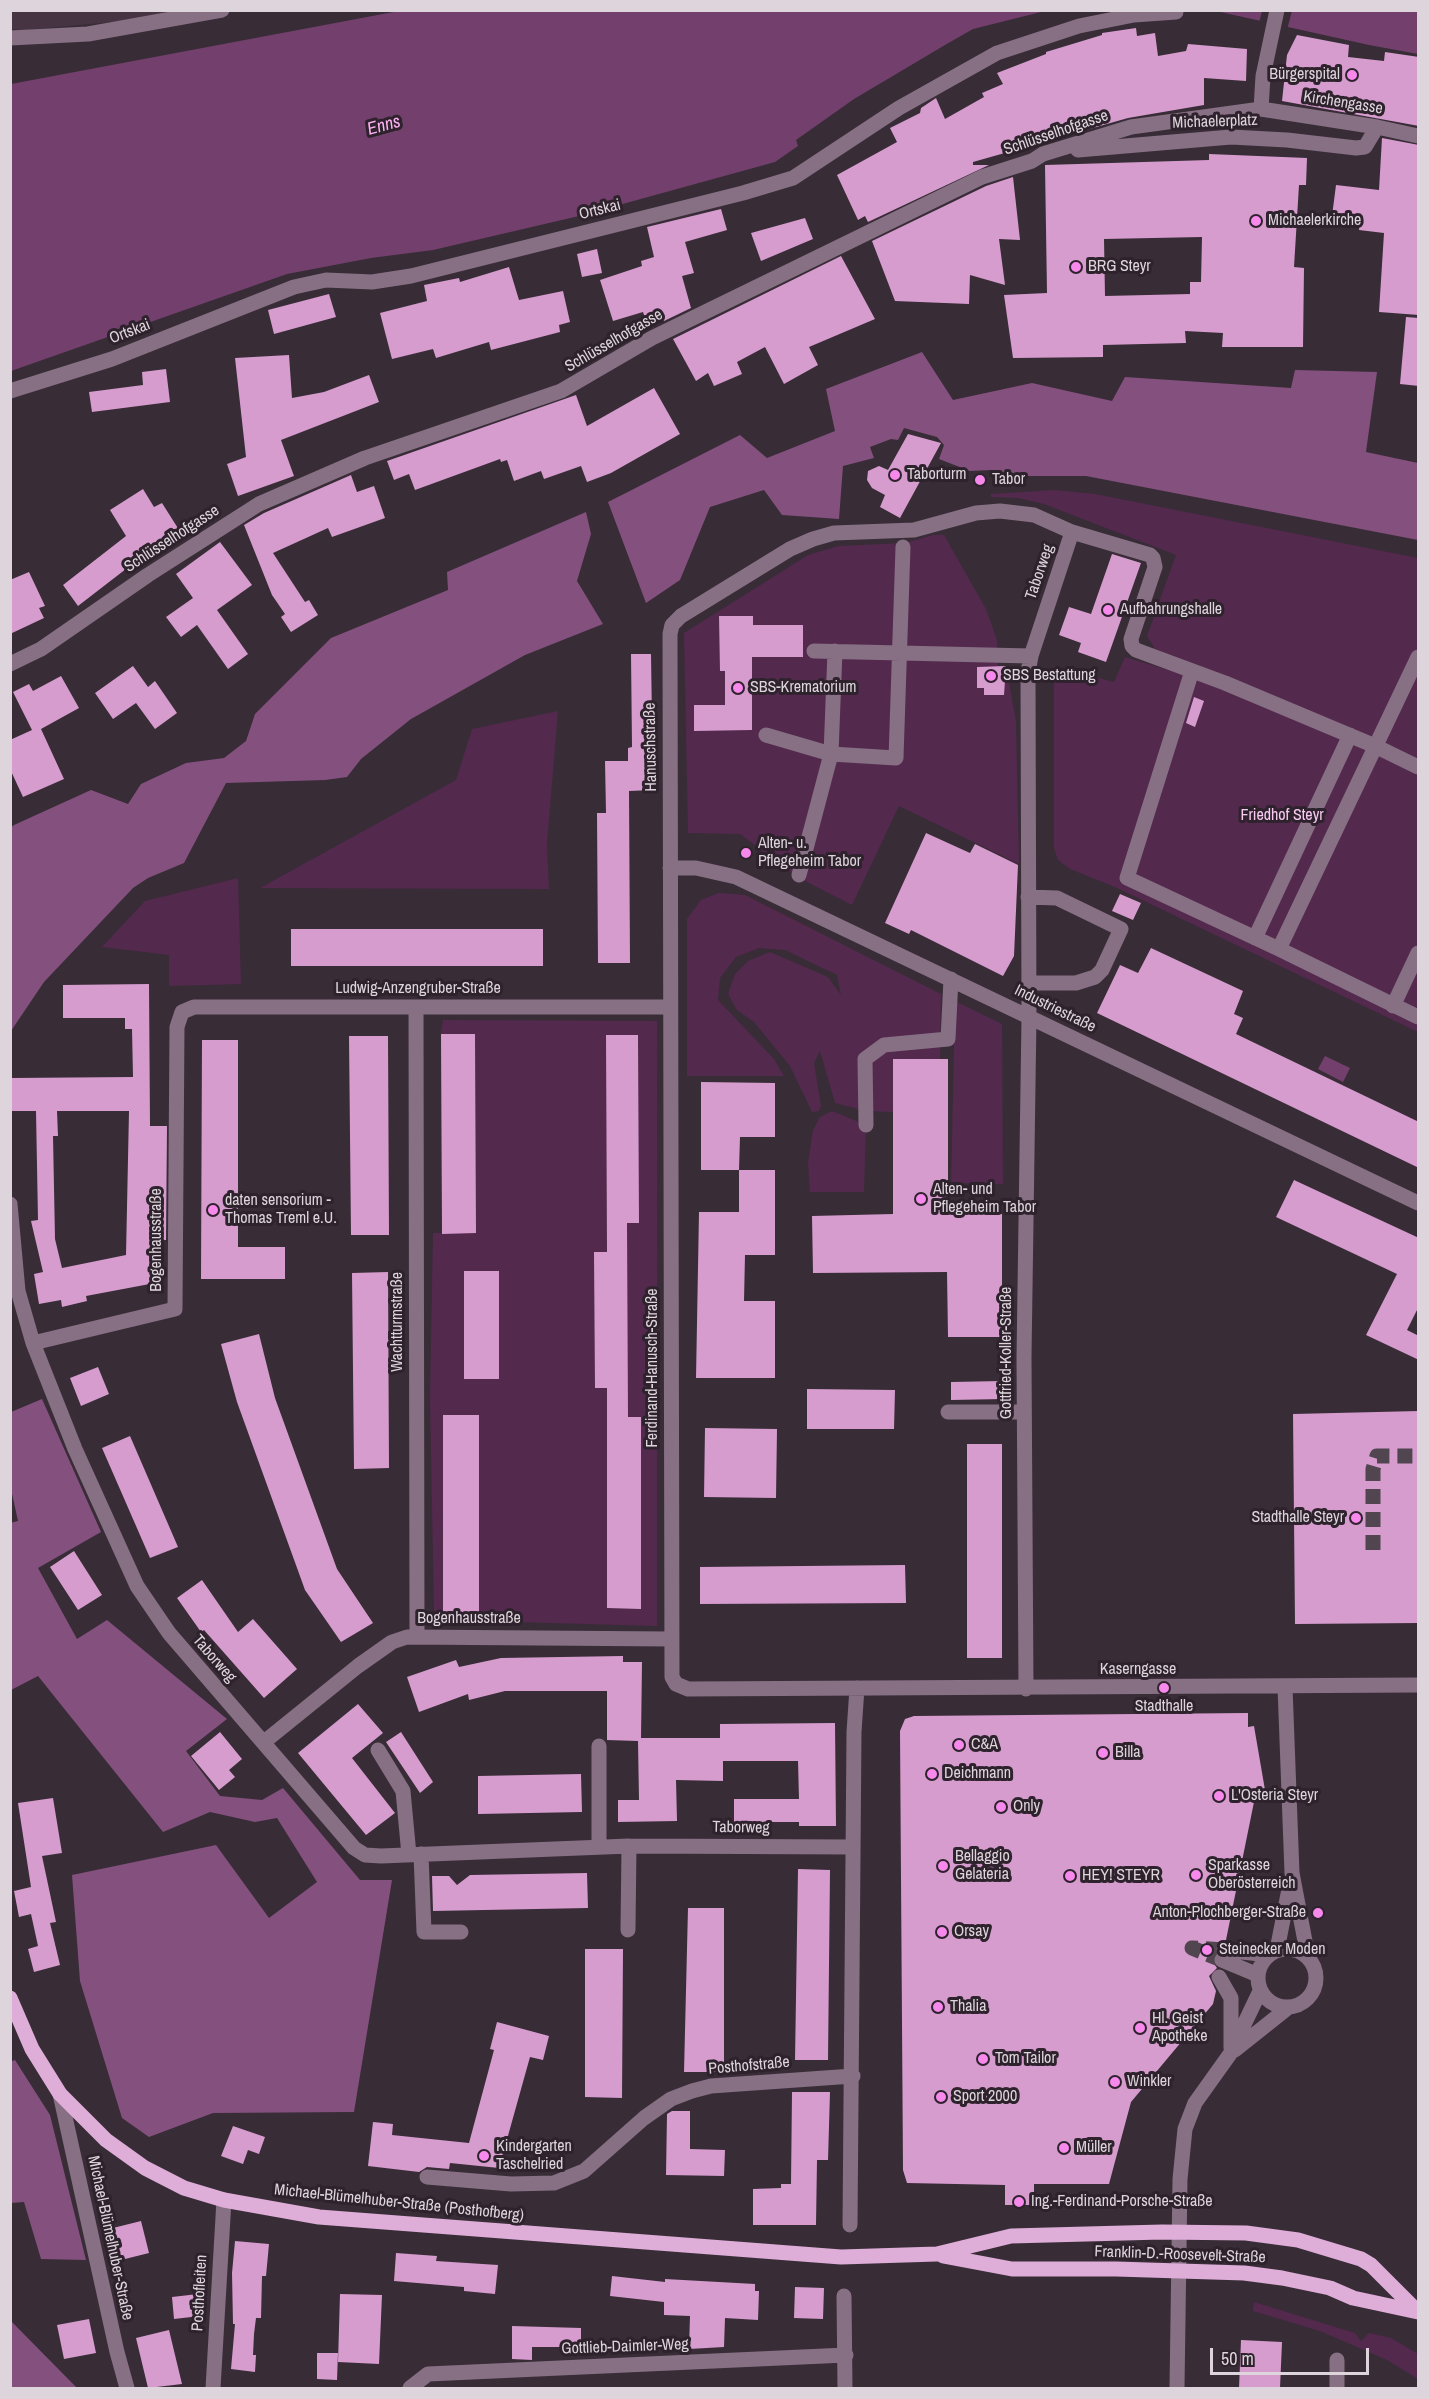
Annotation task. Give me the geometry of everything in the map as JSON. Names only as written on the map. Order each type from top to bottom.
[{"type":"main road","name":"Michael-Blümelhuber-Straße (Posthofberg)","points":[[10,1998],[32,2049],[60,2094],[106,2140],[145,2168],[184,2187],[224,2200],[319,2217],[841,2257]]},
{"type":"main road","name":"Franklin-D.-Roosevelt-Straße","points":[[841,2257],[937,2254],[1011,2236],[1179,2232],[1260,2235],[1298,2240],[1336,2249],[1371,2265],[1419,2312]]},
{"type":"main road","name":"Franklin-D.-Roosevelt-Straße","points":[[937,2254],[1012,2269],[1178,2271],[1282,2278],[1330,2288],[1353,2298],[1419,2312]]},
{"type":"street","points":[[10,38],[88,34],[222,10]]},
{"type":"street","points":[[1261,109],[1263,76],[1276,10]]},
{"type":"street","name":"Ortskai","points":[[10,391],[112,359],[294,287],[326,280],[372,282],[411,276],[743,193],[793,178],[899,108],[998,53],[1079,26],[1134,15],[1176,12]]},
{"type":"street","name":"Kirchengasse","points":[[1261,109],[1416,134]]},
{"type":"street","name":"Schlüsselhofgasse","points":[[10,664],[41,649],[148,575],[259,504],[365,458],[561,392],[652,338],[982,177],[1032,161],[1043,154],[1131,127],[1261,109]]},
{"type":"street","name":"Michaelerplatz","points":[[1043,154],[1231,137],[1287,140],[1356,148],[1365,147],[1377,127]]},
{"type":"street","name":"Taborweg","points":[[672,625],[681,616],[790,549],[834,533],[903,531],[976,513],[1000,511],[1034,515],[1072,532],[1030,656],[1029,1017]]},
{"type":"street","points":[[1072,532],[1150,555],[1153,558],[1155,567],[1131,639],[1132,646],[1350,735],[1419,767]]},
{"type":"street","points":[[766,735],[831,754],[896,758],[903,547]]},
{"type":"street","name":"Hanuschstraße","points":[[670,868],[668,648],[672,625]]},
{"type":"street","points":[[814,651],[1030,656]]},
{"type":"street","points":[[799,875],[831,754],[835,651]]},
{"type":"street","points":[[1279,949],[1419,657]]},
{"type":"street","points":[[1192,671],[1127,878],[1419,1017]]},
{"type":"street","points":[[1255,938],[1350,735]]},
{"type":"street","name":"Industriestraße","points":[[670,868],[696,868],[736,877],[1419,1203]]},
{"type":"street","name":"Ferdinand-Hanusch-Straße","points":[[670,868],[672,1677],[676,1684],[688,1689],[857,1688]]},
{"type":"street","points":[[1028,897],[1057,898],[1121,929],[1102,970],[1095,977],[1076,983],[1029,983]]},
{"type":"street","points":[[1393,1006],[1419,953]]},
{"type":"street","points":[[866,1125],[865,1059],[884,1045],[948,1039],[951,979]]},
{"type":"street","name":"Ludwig-Anzengruber-Straße","points":[[177,1027],[182,1012],[194,1007],[670,1007]]},
{"type":"street","name":"Wachtturmstraße","points":[[416,1008],[417,1635]]},
{"type":"street","name":"Gottfried-Koller-Straße","points":[[1026,1689],[1024,1412],[1029,1017]]},
{"type":"street","name":"Bogenhausstraße","points":[[33,1343],[175,1308],[177,1027]]},
{"type":"street","name":"Taborweg","points":[[10,1204],[18,1291],[33,1343],[80,1459],[137,1587],[169,1633],[354,1848],[365,1855],[629,1846],[853,1847]]},
{"type":"street","points":[[948,1412],[1024,1412]]},
{"type":"street","name":"Bogenhausstraße","points":[[264,1742],[384,1648],[407,1636],[672,1639]]},
{"type":"street","name":"Kaserngasse","points":[[857,1688],[1026,1689],[1419,1685]]},
{"type":"street","points":[[1230,2054],[1288,2007],[1301,2003],[1311,1994],[1315,1975],[1308,1958],[1292,1873],[1285,1687]]},
{"type":"street","points":[[850,2225],[854,1732],[857,1688]]},
{"type":"street","points":[[599,1746],[599,1847]]},
{"type":"street","points":[[378,1750],[403,1791],[415,1854],[424,1932],[461,1932]]},
{"type":"street","points":[[628,1930],[629,1846]]},
{"type":"street","points":[[1177,2388],[1179,2232],[1185,2129],[1195,2103],[1230,2054],[1259,1983],[1261,1964],[1273,1952],[1292,1873]]},
{"type":"street","points":[[1288,2007],[1267,2000],[1259,1983],[1223,1955],[1299,1951],[1308,1958]]},
{"type":"street","points":[[1219,1977],[1228,1989],[1233,2009],[1230,2054]]},
{"type":"street","name":"Posthofstraße","points":[[427,2177],[511,2184],[554,2183],[584,2171],[644,2118],[671,2099],[692,2091],[721,2085],[853,2076]]},
{"type":"street","name":"Michael-Blümelhuber-Straße","points":[[60,2094],[127,2388]]},
{"type":"street","name":"Posthofleiten","points":[[213,2388],[224,2200]]},
{"type":"street","points":[[844,2296],[845,2388]]},
{"type":"street","name":"Gottlieb-Daimler-Weg","points":[[410,2388],[428,2374],[846,2355]]},
{"type":"street","points":[[1337,2360],[1337,2388]]},
{"type":"shaded area","points":[[11,11],[186,11],[145,19],[24,30],[11,29]]},
{"type":"shaded area","points":[[922,352],[953,400],[1032,383],[1112,401],[1125,377],[1291,388],[1295,370],[1377,372],[1366,452],[1418,463],[1418,540],[1086,476],[1000,476],[991,470],[970,471],[939,459],[944,445],[937,437],[904,428],[898,440],[891,439],[870,447],[874,458],[843,466],[839,519],[782,515],[764,490],[710,507],[680,580],[646,603],[608,502],[740,435],[767,458],[835,431],[826,389]]},
{"type":"shaded area","points":[[586,512],[591,534],[577,581],[603,624],[525,655],[411,719],[361,759],[347,777],[325,780],[226,783],[184,863],[148,878],[133,888],[44,982],[11,1031],[10,828],[91,790],[128,804],[141,784],[186,763],[224,758],[246,741],[255,714],[331,638],[448,590],[447,572]]},
{"type":"shaded area","points":[[42,1399],[101,1532],[38,1568],[77,1639],[107,1620],[227,1719],[186,1751],[220,1796],[262,1800],[283,1788],[360,1880],[392,1880],[354,2112],[213,2113],[149,2137],[122,2118],[80,1981],[72,1875],[216,1845],[269,1918],[317,1882],[277,1818],[255,1822],[210,1812],[163,1832],[38,1676],[11,1690],[10,1523],[18,1521],[11,1489],[11,1412]]},
{"type":"shaded area","points":[[15,2060],[50,2115],[86,2260],[41,2259],[24,2202],[11,2203],[10,2062]]},
{"type":"shaded area","points":[[11,2321],[77,2388],[11,2388]]},
{"type":"green space","name":"Friedhof Steyr","points":[[1054,490],[1095,494],[1418,558],[1418,1032],[1115,887],[1070,869],[1058,860],[1054,848],[1054,666],[1114,682],[1125,657],[1178,673],[1186,661],[1155,649],[1147,636],[1176,555],[1044,504],[1018,498],[991,497],[991,494]]},
{"type":"green space","points":[[933,535],[944,535],[986,609],[997,640],[998,666],[1006,666],[1016,721],[1019,864],[899,806],[852,905],[799,878],[740,834],[688,833],[684,633],[808,555],[839,546],[905,543]]},
{"type":"green space","points":[[558,711],[547,844],[549,889],[260,888],[456,780],[472,729]]},
{"type":"green space","points":[[238,878],[241,984],[169,986],[169,955],[102,947],[145,901]]},
{"type":"green space","points":[[719,893],[745,895],[941,994],[940,1059],[893,1060],[893,1112],[866,1111],[835,1103],[820,1051],[814,1063],[821,1106],[819,1111],[812,1112],[790,1066],[754,1022],[737,1010],[728,994],[735,974],[748,961],[770,952],[828,977],[841,995],[837,975],[785,950],[759,948],[736,957],[720,978],[718,1000],[774,1059],[784,1076],[687,1076],[687,919],[701,900]]},
{"type":"green space","points":[[955,1001],[1002,1024],[1003,1184],[951,1183]]},
{"type":"green space","points":[[443,1020],[657,1021],[657,1626],[443,1620],[434,1610],[430,1399],[433,1233],[476,1233],[475,1034],[441,1034]]},
{"type":"green space","points":[[832,1111],[866,1125],[864,1192],[810,1192],[808,1163],[813,1130],[820,1117]]},
{"type":"green space","points":[[1254,2302],[1355,2333],[1361,2341],[1369,2333],[1391,2338],[1418,2354],[1418,2379],[1387,2360],[1320,2331],[1253,2311]]},
{"type":"water","name":"Enns","points":[[399,11],[1045,11],[973,29],[854,99],[796,140],[798,146],[775,162],[579,216],[433,250],[371,258],[287,274],[11,371],[11,84]]},
{"type":"water","points":[[1216,11],[1418,11],[1418,54],[1369,45]]},
{"type":"water","points":[[1325,1056],[1350,1068],[1343,1082],[1318,1069]]},
{"type":"pier","points":[[1262,11],[1292,11],[1287,30],[1259,23]]},
{"type":"building","points":[[1136,28],[1137,36],[1155,33],[1158,56],[1186,51],[1188,44],[1247,49],[1246,81],[1204,78],[1204,105],[1128,118],[973,162],[973,165],[989,165],[868,222],[865,216],[858,220],[837,175],[897,142],[890,128],[920,113],[921,108],[936,98],[945,119],[984,97],[982,93],[1003,84],[997,73],[1046,54],[1046,52],[1102,35],[1102,33]]},
{"type":"building","name":"Bürgerspital","points":[[1297,35],[1349,45],[1348,57],[1384,61],[1385,52],[1419,57],[1419,126],[1282,101],[1287,55]]},
{"type":"building","points":[[1382,138],[1419,145],[1419,315],[1379,312],[1384,233],[1359,230],[1360,219],[1332,216],[1336,185],[1379,190]]},
{"type":"building","points":[[1209,154],[1307,158],[1306,185],[1299,185],[1294,267],[1304,268],[1303,347],[1222,347],[1223,333],[1185,331],[1186,343],[1103,345],[1103,357],[1013,358],[1004,295],[1047,293],[1045,165],[1209,160]],"holes":[[[1202,237],[1201,282],[1190,282],[1190,294],[1105,296],[1104,239]]]},
{"type":"building","points":[[1013,177],[1020,240],[999,239],[1005,285],[970,275],[969,304],[895,301],[872,241],[986,186]]},
{"type":"building","points":[[721,209],[727,230],[685,242],[694,273],[682,276],[691,308],[664,321],[661,317],[646,321],[643,312],[613,321],[600,280],[642,266],[641,261],[654,257],[647,227]]},
{"type":"building","points":[[805,218],[813,239],[761,261],[751,233]]},
{"type":"building","points":[[597,249],[602,273],[582,277],[577,254]]},
{"type":"building","points":[[841,256],[875,319],[809,347],[818,365],[784,384],[765,347],[737,362],[742,374],[714,386],[708,373],[696,381],[673,339]]},
{"type":"building","points":[[509,267],[519,300],[563,291],[570,322],[559,325],[560,332],[491,350],[489,342],[436,358],[433,349],[392,359],[380,313],[427,301],[424,285],[459,278],[460,282]]},
{"type":"building","points":[[329,294],[336,317],[274,334],[268,310]]},
{"type":"building","points":[[1406,317],[1419,318],[1419,386],[1400,384]]},
{"type":"building","points":[[289,355],[292,398],[324,392],[369,375],[379,402],[281,440],[294,476],[238,496],[227,464],[246,457],[235,358]]},
{"type":"building","points":[[166,369],[170,402],[92,412],[89,392],[143,385],[142,372]]},
{"type":"building","points":[[654,388],[680,434],[611,473],[587,482],[581,466],[544,479],[541,471],[514,481],[507,460],[501,462],[500,459],[415,490],[409,474],[394,480],[387,461],[576,395],[587,426]]},
{"type":"building","name":"Taborturm","points":[[908,434],[941,443],[900,518],[880,507],[885,495],[872,488],[867,480],[868,471],[879,466],[888,470]]},
{"type":"building","points":[[351,475],[357,492],[374,486],[385,518],[332,537],[328,528],[273,553],[305,602],[309,600],[318,615],[291,632],[281,617],[285,614],[272,595],[244,525],[264,513]]},
{"type":"building","points":[[143,489],[154,507],[162,503],[181,533],[135,562],[78,606],[63,585],[126,536],[110,510]]},
{"type":"building","points":[[220,542],[252,585],[217,610],[248,654],[228,669],[197,625],[181,637],[166,617],[193,598],[176,574]]},
{"type":"building","name":"Aufbahrungshalle","points":[[1112,554],[1141,563],[1106,662],[1078,652],[1081,643],[1059,635],[1069,607],[1091,614]]},
{"type":"building","points":[[29,572],[45,606],[39,608],[44,618],[10,634],[10,580]]},
{"type":"building","points":[[719,616],[753,616],[753,625],[803,625],[803,657],[752,657],[752,730],[694,731],[694,705],[725,705],[725,671],[720,671]]},
{"type":"building","points":[[631,654],[651,654],[653,790],[629,791],[630,963],[598,963],[597,813],[606,813],[605,761],[628,761],[628,748],[632,747]]},
{"type":"building","points":[[133,666],[148,687],[155,681],[177,713],[155,729],[136,703],[113,719],[95,693]]},
{"type":"building","name":"SBS Bestattung","points":[[1006,666],[1004,695],[984,695],[984,688],[977,688],[977,667]]},
{"type":"building","points":[[61,676],[79,708],[41,729],[64,779],[23,797],[10,769],[10,740],[32,730],[13,692],[29,684],[33,691]]},
{"type":"building","points":[[1194,697],[1204,701],[1195,727],[1186,723]]},
{"type":"building","points":[[926,833],[970,853],[975,844],[1018,865],[1014,956],[1003,976],[911,930],[909,934],[885,923]]},
{"type":"building","points":[[1120,894],[1141,903],[1133,920],[1112,911]]},
{"type":"building","points":[[291,929],[543,929],[543,966],[291,966]]},
{"type":"building","points":[[1151,948],[1243,991],[1234,1014],[1243,1018],[1236,1034],[1419,1122],[1419,1168],[1097,1013],[1120,965],[1138,973]]},
{"type":"building","points":[[149,984],[150,1126],[167,1126],[166,1240],[155,1240],[155,1283],[86,1296],[87,1301],[62,1307],[61,1300],[39,1304],[34,1274],[43,1272],[31,1221],[38,1220],[36,1111],[11,1111],[11,1078],[133,1077],[132,1029],[125,1029],[125,1018],[63,1018],[63,985]],"holes":[[[57,1111],[129,1111],[126,1255],[62,1268],[55,1239],[53,1136],[58,1136]]]},
{"type":"building","points":[[441,1034],[475,1034],[476,1233],[442,1234]]},
{"type":"building","points":[[606,1035],[638,1035],[639,1223],[627,1223],[628,1417],[641,1417],[641,1609],[607,1608],[607,1388],[595,1388],[594,1252],[607,1252]]},
{"type":"building","points":[[349,1036],[388,1036],[389,1235],[351,1235]]},
{"type":"building","points":[[202,1040],[238,1040],[238,1247],[285,1247],[285,1279],[201,1279]]},
{"type":"building","name":"Alten- und Pflegeheim Tabor","points":[[893,1059],[948,1059],[948,1214],[1002,1214],[1002,1337],[948,1337],[947,1272],[813,1273],[812,1216],[893,1214]]},
{"type":"building","points":[[701,1082],[775,1083],[775,1137],[740,1137],[739,1170],[701,1170]]},
{"type":"building","points":[[739,1170],[775,1170],[775,1255],[745,1255],[744,1301],[775,1301],[775,1378],[696,1378],[699,1212],[739,1212]]},
{"type":"building","points":[[1294,1180],[1419,1238],[1419,1306],[1407,1330],[1419,1336],[1419,1360],[1366,1335],[1397,1274],[1276,1217]]},
{"type":"building","points":[[464,1271],[499,1271],[499,1379],[464,1379]]},
{"type":"building","points":[[388,1272],[389,1468],[354,1469],[352,1273]]},
{"type":"building","points":[[259,1334],[275,1398],[337,1569],[373,1623],[341,1642],[305,1590],[237,1402],[221,1344]]},
{"type":"building","points":[[98,1367],[109,1394],[81,1406],[70,1378]]},
{"type":"building","points":[[1002,1381],[1003,1399],[951,1400],[951,1382]]},
{"type":"building","points":[[807,1389],[895,1390],[894,1429],[807,1429]]},
{"type":"building","name":"Stadthalle Steyr","points":[[1419,1411],[1419,1623],[1295,1624],[1293,1414]]},
{"type":"building","points":[[443,1415],[479,1415],[479,1612],[443,1612]]},
{"type":"building","points":[[705,1428],[777,1429],[776,1498],[704,1497]]},
{"type":"building","points":[[130,1436],[178,1547],[150,1558],[102,1448]]},
{"type":"building","points":[[967,1444],[1002,1444],[1002,1658],[967,1658]]},
{"type":"building","points":[[74,1551],[102,1595],[78,1610],[50,1567]]},
{"type":"building","points":[[905,1565],[906,1603],[700,1604],[700,1567]]},
{"type":"building","points":[[202,1580],[238,1632],[253,1619],[297,1669],[264,1698],[204,1630],[201,1632],[177,1598]]},
{"type":"building","points":[[623,1656],[623,1662],[642,1662],[641,1738],[720,1738],[720,1724],[835,1723],[836,1826],[799,1826],[799,1822],[734,1822],[734,1799],[799,1799],[798,1761],[723,1761],[723,1781],[676,1780],[677,1821],[618,1822],[618,1800],[639,1800],[638,1741],[607,1740],[607,1691],[505,1691],[469,1700],[468,1694],[419,1712],[407,1677],[456,1660],[459,1667],[501,1658]]},
{"type":"building","points":[[358,1704],[383,1733],[352,1758],[395,1813],[366,1835],[298,1753]]},
{"type":"building","name":"HEY! STEYR","points":[[1248,1713],[1248,1727],[1254,1726],[1265,1790],[1254,1802],[1226,1940],[1220,1941],[1214,1948],[1212,1961],[1217,1968],[1209,1976],[1216,1991],[1213,2004],[1131,2102],[1109,2184],[1034,2184],[1034,2205],[1005,2205],[1005,2185],[907,2183],[903,2170],[900,1731],[905,1719],[914,1716]]},
{"type":"building","points":[[220,1732],[242,1759],[229,1770],[235,1777],[219,1790],[191,1756]]},
{"type":"building","points":[[401,1732],[433,1782],[420,1793],[386,1742]]},
{"type":"building","points":[[581,1774],[582,1812],[478,1814],[478,1776]]},
{"type":"building","points":[[53,1798],[62,1853],[42,1856],[56,1922],[50,1923],[60,1965],[34,1972],[28,1949],[38,1946],[31,1914],[19,1917],[14,1891],[31,1887],[18,1803]]},
{"type":"building","points":[[798,1869],[830,1870],[828,2060],[795,2060]]},
{"type":"building","points":[[587,1873],[588,1908],[433,1911],[432,1876],[449,1876],[457,1885],[470,1875]]},
{"type":"building","points":[[688,1908],[724,1908],[724,2072],[684,2072]]},
{"type":"building","points":[[585,1949],[623,1949],[622,2098],[585,2097]]},
{"type":"building","points":[[497,2022],[549,2036],[543,2060],[530,2057],[499,2168],[450,2163],[449,2169],[427,2167],[419,2172],[368,2166],[373,2122],[393,2124],[392,2135],[469,2143],[494,2050],[490,2049]]},
{"type":"building","points":[[792,2092],[830,2092],[828,2160],[817,2160],[816,2225],[753,2225],[753,2189],[781,2188],[781,2184],[791,2184]]},
{"type":"building","points":[[672,2111],[690,2111],[690,2149],[725,2150],[724,2176],[666,2175],[667,2114]]},
{"type":"building","points":[[233,2126],[265,2137],[259,2154],[248,2150],[243,2164],[221,2156]]},
{"type":"building","points":[[141,2221],[149,2253],[113,2262],[105,2230]]},
{"type":"building","points":[[235,2241],[269,2244],[266,2276],[262,2276],[261,2318],[256,2318],[254,2334],[255,2372],[231,2369],[235,2324],[233,2324],[232,2273]]},
{"type":"building","points":[[396,2253],[437,2256],[436,2261],[498,2265],[495,2294],[464,2291],[464,2287],[394,2281]]},
{"type":"building","points":[[612,2276],[665,2282],[665,2279],[755,2284],[755,2291],[759,2291],[758,2320],[725,2318],[724,2347],[689,2349],[690,2316],[664,2315],[664,2302],[610,2296]]},
{"type":"building","points":[[795,2287],[824,2288],[823,2319],[794,2318]]},
{"type":"building","points":[[198,2294],[200,2316],[174,2319],[172,2297]]},
{"type":"building","points":[[340,2294],[382,2295],[379,2364],[338,2362]]},
{"type":"building","points":[[89,2319],[96,2353],[64,2359],[57,2325]]},
{"type":"building","points":[[512,2326],[581,2328],[581,2347],[532,2347],[532,2360],[512,2359]]},
{"type":"building","points":[[169,2330],[182,2384],[148,2388],[136,2338]]},
{"type":"building","points":[[1241,2340],[1282,2342],[1280,2388],[1239,2388]]},
{"type":"building","points":[[317,2353],[338,2353],[337,2380],[317,2379]]},
{"type":"tunnel","points":[[1373,1550],[1373,1469],[1377,1456],[1418,1456]]},
{"type":"tunnel","points":[[1222,1960],[1192,1948],[1224,1950]]},
{"type":"place","name":"Bürgerspital","points":[[1352,75]]},
{"type":"place","name":"Michaelerkirche","points":[[1256,221]]},
{"type":"place","name":"BRG Steyr","points":[[1076,267]]},
{"type":"place","name":"Taborturm","points":[[895,475]]},
{"type":"place","name":"Tabor","points":[[980,480]]},
{"type":"place","name":"Aufbahrungshalle","points":[[1108,610]]},
{"type":"place","name":"SBS Bestattung","points":[[991,676]]},
{"type":"place","name":"SBS-Krematorium","points":[[738,688]]},
{"type":"place","name":"Alten- u. Pflegeheim Tabor","points":[[746,853]]},
{"type":"place","name":"Alten- und Pflegeheim Tabor","points":[[921,1199]]},
{"type":"place","name":"daten sensorium - Thomas Treml e.U.","points":[[213,1210]]},
{"type":"place","name":"Stadthalle Steyr","points":[[1356,1518]]},
{"type":"place","name":"Stadthalle","points":[[1164,1688]]},
{"type":"place","name":"C&A","points":[[959,1745]]},
{"type":"place","name":"Billa","points":[[1103,1753]]},
{"type":"place","name":"Deichmann","points":[[932,1774]]},
{"type":"place","name":"L'Osteria Steyr","points":[[1219,1796]]},
{"type":"place","name":"Only","points":[[1001,1807]]},
{"type":"place","name":"Bellaggio Gelateria","points":[[943,1866]]},
{"type":"place","name":"Sparkasse Oberösterreich","points":[[1196,1875]]},
{"type":"place","name":"HEY! STEYR","points":[[1070,1876]]},
{"type":"place","name":"Anton-Plochberger-Straße","points":[[1318,1913]]},
{"type":"place","name":"Orsay","points":[[942,1932]]},
{"type":"place","name":"Steinecker Moden","points":[[1207,1950]]},
{"type":"place","name":"Thalia","points":[[938,2007]]},
{"type":"place","name":"Hl. Geist Apotheke","points":[[1140,2028]]},
{"type":"place","name":"Tom Tailor","points":[[983,2059]]},
{"type":"place","name":"Winkler","points":[[1115,2082]]},
{"type":"place","name":"Sport 2000","points":[[941,2097]]},
{"type":"place","name":"Müller","points":[[1064,2148]]},
{"type":"place","name":"Kindergarten Taschelried","points":[[484,2156]]},
{"type":"place","name":"Ing.-Ferdinand-Porsche-Straße","points":[[1019,2202]]}]
